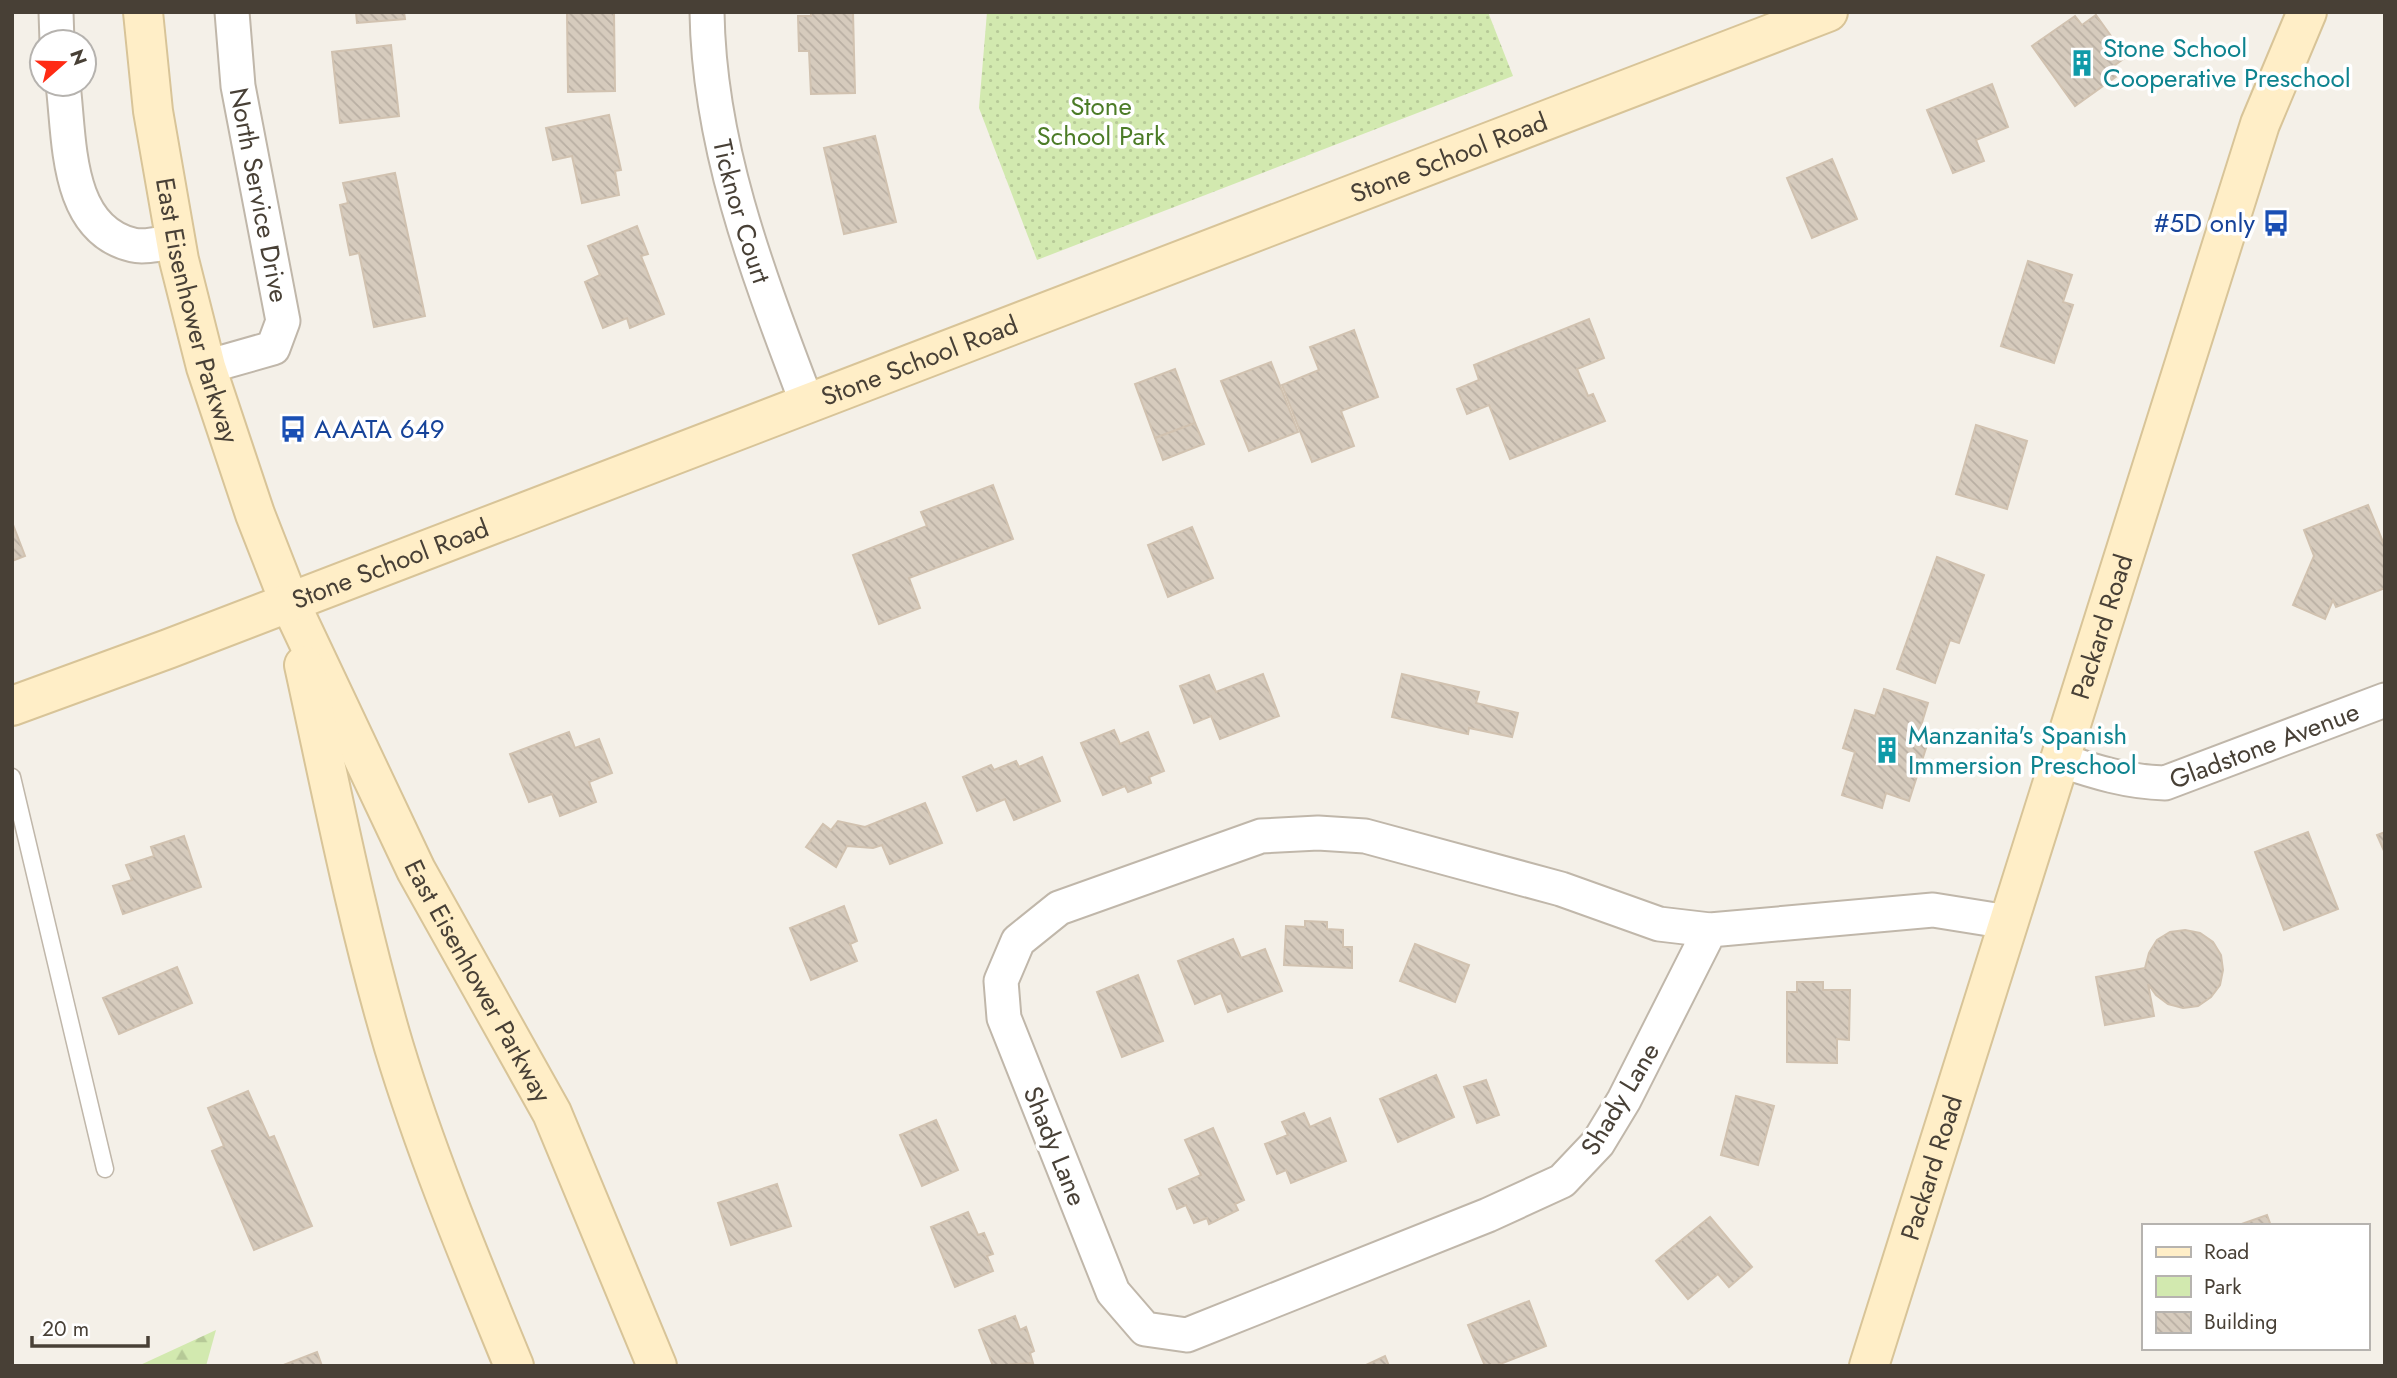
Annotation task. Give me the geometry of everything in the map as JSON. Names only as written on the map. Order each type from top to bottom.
[{"type":"main road","name":"East Eisenhower Parkway","points":[[143,12],[153,111],[176,241],[206,367],[255,514],[289,601],[416,870],[552,1112],[657,1366]]},
{"type":"main road","name":"Stone School Road","points":[[12,706],[1828,12]]},
{"type":"main road","name":"Packard Road","points":[[1869,1366],[2260,124],[2306,12]]},
{"type":"main road","name":"East Eisenhower Parkway","points":[[289,601],[360,922],[395,1049],[460,1237],[514,1366]]},
{"type":"street","name":"North Service Drive","points":[[206,367],[273,348],[283,321],[238,86],[232,12]]},
{"type":"street","name":"Ticknor Court","points":[[707,12],[708,65],[729,179],[763,287],[807,403]]},
{"type":"street","points":[[65,98],[74,176],[85,211],[104,234],[135,246],[176,241]]},
{"type":"street","name":"Gladstone Avenue","points":[[2060,760],[2108,776],[2139,782],[2165,783],[2385,700]]},
{"type":"street","name":"Shady Lane","points":[[1710,930],[1624,1100],[1598,1143],[1562,1181],[1488,1215],[1187,1335],[1145,1329],[1113,1292],[1004,1018],[1001,981],[1018,941],[1059,908],[1261,836],[1318,832],[1365,836],[1561,889],[1659,924],[1710,930],[1933,910],[2008,922]]},
{"type":"lane","points":[[12,778],[105,1169]]},
{"type":"green space","name":"Stone School Park","points":[[987,12],[1488,12],[1513,76],[1037,260],[979,108]]},
{"type":"green space","points":[[216,1330],[206,1366],[138,1366]]},
{"type":"building","points":[[356,12],[404,12],[405,19],[357,23]]},
{"type":"building","points":[[567,12],[614,12],[615,91],[568,92]]},
{"type":"building","points":[[811,12],[853,12],[855,93],[811,94],[809,51],[799,51],[798,16],[811,16]]},
{"type":"building","name":"Stone School Cooperative Preschool","points":[[2096,15],[2126,57],[2111,68],[2117,76],[2075,106],[2032,46],[2075,16],[2082,25]]},
{"type":"building","points":[[391,45],[399,116],[340,123],[332,52]]},
{"type":"building","points":[[1992,84],[2008,127],[1976,140],[1984,161],[1953,173],[1927,110]]},
{"type":"building","points":[[609,115],[621,170],[615,171],[619,195],[582,203],[572,156],[553,160],[546,128]]},
{"type":"building","points":[[875,136],[896,222],[844,234],[824,148]]},
{"type":"building","points":[[1832,159],[1857,219],[1812,238],[1787,178]]},
{"type":"building","points":[[395,173],[425,316],[374,327],[359,253],[350,255],[340,205],[348,203],[343,183]]},
{"type":"building","points":[[637,226],[648,254],[641,256],[664,314],[630,328],[627,318],[603,328],[585,282],[600,275],[588,246]]},
{"type":"building","points":[[2028,261],[2072,275],[2063,302],[2073,305],[2054,363],[2001,346]]},
{"type":"building","points":[[1589,319],[1604,358],[1577,369],[1588,396],[1593,394],[1605,421],[1510,459],[1489,405],[1467,414],[1457,389],[1479,380],[1474,365]]},
{"type":"building","points":[[1354,330],[1378,397],[1341,411],[1354,446],[1312,462],[1282,385],[1319,370],[1310,347]]},
{"type":"building","points":[[1271,362],[1298,432],[1249,451],[1221,381]]},
{"type":"building","points":[[1175,369],[1195,423],[1155,438],[1135,384]]},
{"type":"building","points":[[1195,423],[1204,444],[1163,460],[1155,438]]},
{"type":"building","points":[[1976,425],[2027,441],[2007,509],[1956,494]]},
{"type":"building","points":[[993,485],[1013,539],[909,578],[920,608],[879,624],[853,555],[927,526],[921,512]]},
{"type":"building","points":[[2368,505],[2385,547],[2385,588],[2336,607],[2333,600],[2325,619],[2293,605],[2314,556],[2304,530]]},
{"type":"building","points":[[12,522],[25,556],[12,561]]},
{"type":"building","points":[[1192,527],[1213,578],[1168,597],[1148,545]]},
{"type":"building","points":[[1937,557],[1984,575],[1959,643],[1950,640],[1935,683],[1897,669]]},
{"type":"building","points":[[1263,674],[1279,716],[1220,739],[1211,716],[1194,723],[1180,686],[1209,675],[1216,692]]},
{"type":"building","points":[[1402,674],[1479,692],[1476,703],[1518,713],[1512,737],[1469,728],[1468,734],[1392,717]]},
{"type":"building","name":"Manzanita's Spanish Immersion Preschool","points":[[1884,689],[1928,703],[1916,742],[1927,745],[1909,801],[1886,793],[1882,808],[1842,795],[1855,752],[1843,748],[1855,710],[1875,716]]},
{"type":"building","points":[[1114,730],[1120,744],[1148,732],[1164,771],[1149,777],[1151,783],[1128,792],[1125,786],[1103,795],[1081,743]]},
{"type":"building","points":[[569,732],[575,748],[599,739],[612,773],[589,782],[596,802],[560,816],[552,794],[529,802],[510,754]]},
{"type":"building","points":[[1042,757],[1060,801],[1014,820],[1005,799],[977,811],[963,777],[991,765],[994,770],[1016,761],[1019,767]]},
{"type":"building","points":[[925,803],[942,843],[890,864],[882,845],[873,848],[847,846],[836,867],[806,847],[823,824],[831,830],[838,821],[865,827]]},
{"type":"building","points":[[2308,832],[2338,909],[2284,930],[2255,852]]},
{"type":"building","points":[[2385,832],[2385,853],[2377,835]]},
{"type":"building","points":[[184,836],[201,887],[123,914],[113,886],[132,880],[126,865],[154,856],[151,847]]},
{"type":"building","points":[[844,906],[857,941],[850,944],[857,961],[811,980],[790,928]]},
{"type":"building","points":[[1305,921],[1327,922],[1327,929],[1343,930],[1343,947],[1352,947],[1352,968],[1284,965],[1286,926],[1305,927]]},
{"type":"building","points":[[2185,930],[2200,933],[2213,942],[2221,955],[2223,970],[2220,985],[2211,997],[2198,1006],[2183,1008],[2168,1004],[2156,995],[2148,984],[2154,1016],[2105,1025],[2096,977],[2145,968],[2149,953],[2157,940],[2170,932]]},
{"type":"building","points":[[1233,939],[1241,958],[1265,949],[1282,991],[1228,1012],[1221,993],[1195,1004],[1178,961]]},
{"type":"building","points":[[1415,944],[1469,965],[1455,1002],[1400,981]]},
{"type":"building","points":[[177,967],[192,1003],[119,1034],[103,998]]},
{"type":"building","points":[[1138,975],[1163,1041],[1122,1057],[1097,992]]},
{"type":"building","points":[[1797,982],[1823,982],[1823,990],[1850,990],[1849,1040],[1837,1039],[1837,1063],[1787,1062],[1787,992],[1797,992]]},
{"type":"building","points":[[1436,1075],[1454,1117],[1398,1142],[1380,1099]]},
{"type":"building","points":[[1486,1080],[1499,1115],[1477,1123],[1464,1087]]},
{"type":"building","points":[[248,1091],[269,1138],[274,1136],[312,1226],[254,1250],[212,1151],[224,1146],[208,1108]]},
{"type":"building","points":[[1736,1096],[1774,1106],[1758,1165],[1721,1155]]},
{"type":"building","points":[[1304,1113],[1310,1127],[1330,1118],[1346,1161],[1291,1183],[1286,1170],[1277,1174],[1265,1144],[1288,1135],[1282,1122]]},
{"type":"building","points":[[936,1120],[958,1170],[922,1186],[900,1135]]},
{"type":"building","points":[[1213,1128],[1244,1200],[1235,1204],[1238,1210],[1209,1224],[1207,1218],[1194,1223],[1186,1205],[1177,1209],[1169,1189],[1201,1175],[1185,1140]]},
{"type":"building","points":[[777,1184],[791,1226],[731,1245],[718,1203]]},
{"type":"building","points":[[968,1212],[978,1235],[984,1233],[993,1254],[987,1256],[993,1271],[955,1287],[931,1227]]},
{"type":"building","points":[[2267,1215],[2270,1224],[2242,1224]]},
{"type":"building","points":[[1710,1217],[1752,1267],[1729,1287],[1718,1274],[1688,1299],[1656,1261]]},
{"type":"building","points":[[1529,1301],[1546,1346],[1495,1366],[1485,1366],[1468,1325]]},
{"type":"building","points":[[1015,1316],[1020,1330],[1026,1327],[1034,1351],[1030,1353],[1033,1363],[993,1366],[979,1330]]},
{"type":"building","points":[[317,1352],[322,1366],[281,1366]]},
{"type":"building","points":[[1385,1356],[1389,1366],[1364,1366]]},
{"type":"place","name":"Stone School Cooperative Preschool","points":[[2082,63]]},
{"type":"place","name":"#5D only","points":[[2276,223]]},
{"type":"place","name":"AAATA 649","points":[[293,429]]},
{"type":"place","name":"Manzanita's Spanish Immersion Preschool","points":[[1887,750]]}]
